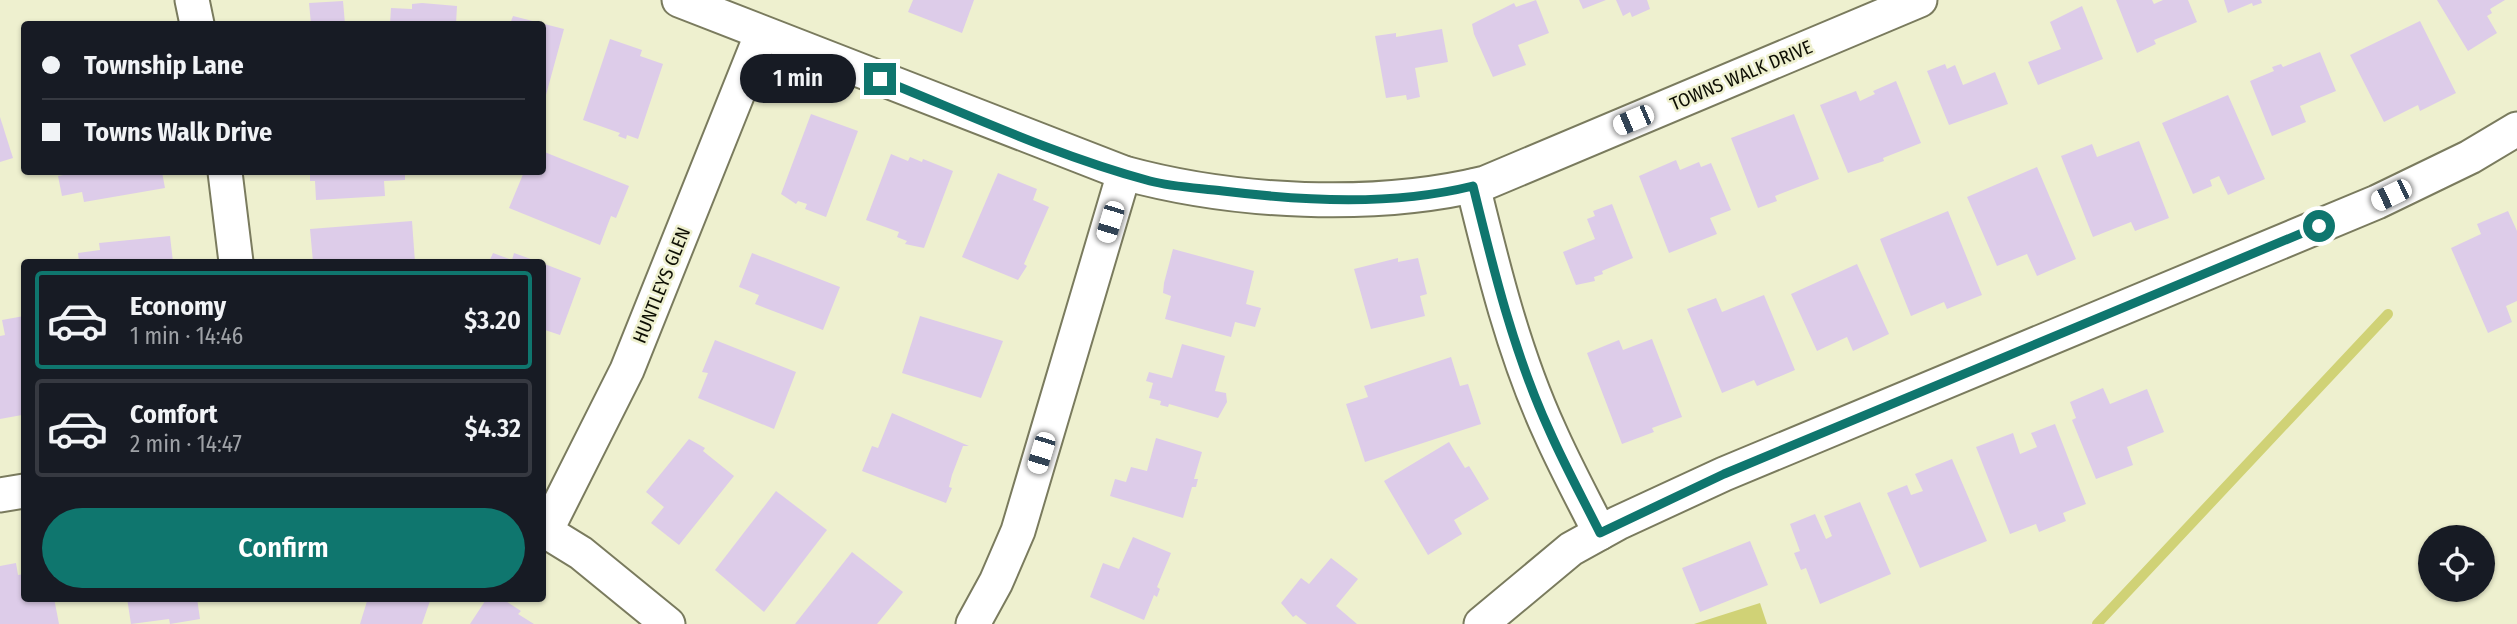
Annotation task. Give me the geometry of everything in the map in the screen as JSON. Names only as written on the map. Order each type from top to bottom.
[{"type":"street","points":[[192,0],[197,21]]},
{"type":"street","name":"TOWNS WALK DRIVE","points":[[680,0],[1124,173],[1152,181],[1208,189],[1281,198],[1342,200],[1413,195],[1473,186],[1920,0]]},
{"type":"street","name":"HUNTLEYS GLEN","points":[[546,526],[627,370],[762,33]]},
{"type":"street","points":[[1481,624],[1571,549],[1600,533],[1724,474],[2377,202],[2470,157],[2517,129]]},
{"type":"street","points":[[973,624],[996,582],[1018,531],[1124,173]]},
{"type":"street","points":[[225,175],[236,259]]},
{"type":"street","points":[[1473,186],[1496,275],[1528,378],[1549,431],[1600,533]]},
{"type":"street","points":[[0,495],[21,492]]},
{"type":"street","points":[[546,531],[581,553],[668,624]]},
{"type":"shaded area","points":[[1760,603],[1767,624],[1694,624]]},
{"type":"building","points":[[913,0],[974,0],[962,33],[908,12]]},
{"type":"building","points":[[1536,0],[1549,33],[1518,45],[1526,65],[1493,77],[1472,24],[1514,3],[1516,7]]},
{"type":"building","points":[[1579,0],[1606,0],[1583,9]]},
{"type":"building","points":[[1616,0],[1647,0],[1650,9],[1632,17],[1630,12],[1623,16]]},
{"type":"building","points":[[2116,0],[2152,0],[2154,4],[2163,0],[2188,0],[2197,22],[2154,40],[2156,44],[2137,53]]},
{"type":"building","points":[[2224,0],[2261,0],[2262,3],[2253,6],[2252,3],[2228,13]]},
{"type":"building","points":[[2437,0],[2505,0],[2490,9],[2492,13],[2487,16],[2497,33],[2468,51]]},
{"type":"building","points":[[343,1],[345,21],[311,21],[309,3]]},
{"type":"building","points":[[412,4],[457,6],[456,21],[390,21],[391,8],[412,9]]},
{"type":"building","points":[[2082,6],[2103,59],[2038,85],[2028,62],[2061,49],[2050,22]]},
{"type":"building","points":[[513,16],[533,21],[511,21]]},
{"type":"building","points":[[2420,21],[2456,93],[2420,111],[2418,105],[2384,122],[2350,55]]},
{"type":"building","points":[[546,24],[564,29],[546,95]]},
{"type":"building","points":[[1442,29],[1448,62],[1415,68],[1420,97],[1407,100],[1406,95],[1386,98],[1375,36],[1396,33],[1396,37]]},
{"type":"building","points":[[610,39],[642,50],[640,56],[663,64],[638,139],[627,135],[626,139],[618,136],[620,133],[583,120]]},
{"type":"building","points":[[2320,52],[2336,91],[2300,106],[2306,122],[2272,136],[2250,81],[2274,71],[2272,67],[2281,64],[2283,67]]},
{"type":"building","points":[[1945,64],[1947,69],[1955,65],[1963,85],[1995,72],[2008,104],[1949,125],[1927,71]]},
{"type":"building","points":[[1896,81],[1921,143],[1883,158],[1884,161],[1848,173],[1820,105],[1856,91],[1860,101],[1875,94],[1873,91]]},
{"type":"building","points":[[2228,95],[2265,179],[2228,195],[2219,176],[2210,180],[2212,186],[2193,194],[2162,123]]},
{"type":"building","points":[[811,114],[858,131],[826,217],[805,209],[807,204],[798,201],[796,204],[781,194]]},
{"type":"building","points":[[1794,114],[1819,179],[1775,196],[1777,201],[1758,208],[1731,138]]},
{"type":"building","points":[[0,117],[13,158],[0,162]]},
{"type":"building","points":[[2139,141],[2169,218],[2135,231],[2131,222],[2093,237],[2061,156],[2092,144],[2097,157]]},
{"type":"building","points":[[546,153],[629,186],[616,218],[611,216],[600,245],[509,208],[523,175],[546,175]]},
{"type":"building","points":[[891,154],[908,161],[910,157],[922,162],[923,159],[953,171],[924,248],[905,244],[907,241],[897,237],[899,232],[866,220]]},
{"type":"building","points":[[1676,160],[1680,170],[1699,162],[1701,167],[1711,163],[1731,210],[1710,218],[1717,234],[1669,253],[1639,176]]},
{"type":"building","points":[[2037,167],[2076,259],[2037,276],[2027,254],[1997,266],[1967,197]]},
{"type":"building","points":[[998,173],[1037,189],[1033,200],[1049,207],[1024,264],[1027,266],[1018,280],[962,257]]},
{"type":"building","points":[[163,175],[165,188],[84,202],[82,192],[62,196],[58,176]]},
{"type":"building","points":[[310,175],[405,175],[405,180],[384,181],[385,196],[316,200],[315,181],[310,181]]},
{"type":"building","points":[[1612,204],[1633,258],[1602,271],[1603,274],[1594,277],[1595,281],[1576,285],[1563,252],[1595,239],[1587,219],[1595,216],[1593,211]]},
{"type":"building","points":[[1948,211],[1982,295],[1947,309],[1944,302],[1911,316],[1880,239]]},
{"type":"building","points":[[2508,211],[2517,231],[2517,301],[2506,306],[2512,322],[2488,333],[2451,248],[2481,234],[2477,224]]},
{"type":"building","points":[[412,221],[415,259],[313,259],[310,229]]},
{"type":"building","points":[[170,236],[173,259],[79,259],[78,253],[100,250],[99,243]]},
{"type":"building","points":[[1173,249],[1254,271],[1246,304],[1261,308],[1255,327],[1235,322],[1231,337],[1165,319],[1171,296],[1163,293],[1164,283]]},
{"type":"building","points":[[493,253],[509,259],[490,259]]},
{"type":"building","points":[[514,253],[531,259],[512,259]]},
{"type":"building","points":[[752,253],[840,287],[823,330],[755,304],[759,295],[739,287]]},
{"type":"building","points":[[1398,258],[1398,262],[1418,258],[1427,294],[1420,296],[1425,316],[1371,329],[1354,269]]},
{"type":"building","points":[[1857,264],[1889,334],[1853,351],[1847,337],[1817,351],[1791,294]]},
{"type":"building","points":[[546,265],[581,278],[560,335],[546,330]]},
{"type":"building","points":[[1764,295],[1795,370],[1757,386],[1754,380],[1722,393],[1687,309],[1716,298],[1722,312]]},
{"type":"building","points":[[920,316],[1003,341],[981,398],[902,373]]},
{"type":"building","points":[[21,317],[21,415],[0,419],[0,336],[5,335],[2,320]]},
{"type":"building","points":[[1652,339],[1682,417],[1652,428],[1654,432],[1622,444],[1587,353],[1619,340],[1623,350]]},
{"type":"building","points":[[715,340],[796,372],[774,429],[698,398],[708,373],[702,372]]},
{"type":"building","points":[[1182,344],[1225,356],[1215,391],[1226,393],[1227,402],[1218,418],[1169,404],[1168,407],[1160,405],[1161,401],[1149,398],[1153,383],[1146,381],[1149,372],[1172,378]]},
{"type":"building","points":[[1451,357],[1460,386],[1468,384],[1481,424],[1365,462],[1346,404],[1368,397],[1364,386]]},
{"type":"building","points":[[2103,388],[2110,404],[2147,389],[2164,432],[2127,447],[2133,465],[2096,479],[2072,420],[2076,418],[2070,402]]},
{"type":"building","points":[[892,413],[969,446],[963,446],[952,475],[949,487],[952,488],[946,503],[862,471],[872,446],[878,448]]},
{"type":"building","points":[[2055,424],[2086,504],[2063,513],[2066,521],[2039,532],[2036,524],[2010,534],[1976,447],[2013,433],[2020,454],[2037,447],[2031,433]]},
{"type":"building","points":[[1156,438],[1202,452],[1194,479],[1198,479],[1196,487],[1192,487],[1183,518],[1110,496],[1115,479],[1126,482],[1131,467],[1147,471]]},
{"type":"building","points":[[689,439],[705,448],[703,451],[734,476],[679,545],[651,523],[664,507],[646,492]]},
{"type":"building","points":[[1449,442],[1465,468],[1469,466],[1489,499],[1454,520],[1462,534],[1428,555],[1384,481]]},
{"type":"building","points":[[1952,459],[1987,541],[1920,568],[1887,493],[1907,485],[1911,495],[1923,491],[1915,474]]},
{"type":"building","points":[[776,491],[827,530],[764,612],[715,570]]},
{"type":"building","points":[[1860,502],[1891,574],[1820,604],[1806,568],[1801,570],[1794,553],[1800,551],[1790,524],[1815,514],[1826,539],[1832,536],[1824,516]]},
{"type":"building","points":[[1133,537],[1171,553],[1157,587],[1160,589],[1157,597],[1154,595],[1144,620],[1090,597],[1103,563],[1119,569]]},
{"type":"building","points":[[1750,541],[1768,585],[1700,612],[1682,568]]},
{"type":"building","points":[[852,552],[903,592],[877,624],[795,624]]},
{"type":"building","points":[[1331,558],[1358,579],[1336,606],[1357,624],[1307,624],[1296,615],[1293,617],[1281,603],[1301,578],[1309,584]]},
{"type":"building","points":[[16,563],[18,575],[21,574],[21,602],[55,602],[59,624],[0,624],[0,566]]},
{"type":"building","points":[[128,602],[198,602],[200,619],[170,624],[169,619],[131,624]]},
{"type":"building","points":[[367,602],[430,602],[422,624],[360,624]]},
{"type":"building","points":[[484,602],[507,602],[521,611],[518,614],[534,624],[470,624]]},
{"type":"waterway","points":[[2097,624],[2388,314]]},
{"type":"route","points":[[880,79],[1098,165],[1152,181],[1281,198],[1342,200],[1413,195],[1473,186],[1493,264],[1528,378],[1549,431],[1600,533],[1724,474],[2319,226]]}]
